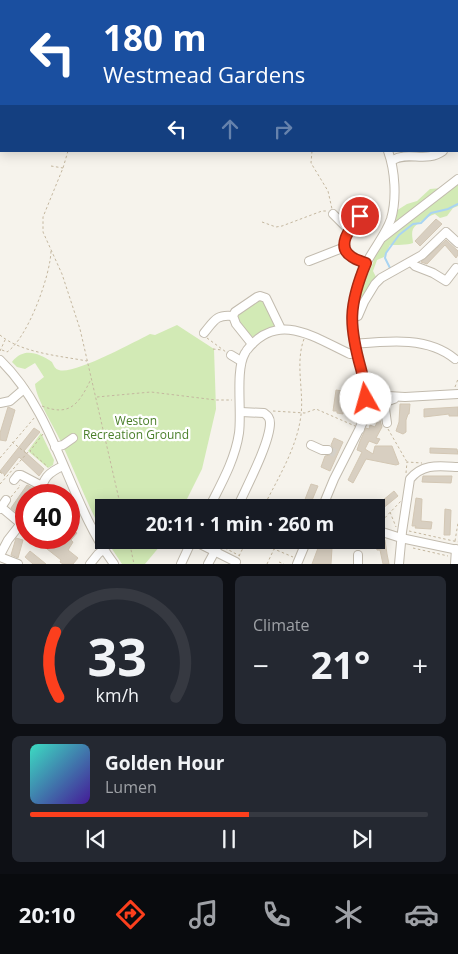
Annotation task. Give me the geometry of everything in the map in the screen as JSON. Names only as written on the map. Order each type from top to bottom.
[{"type":"street","points":[[389,152],[393,160],[394,191],[391,219],[366,263],[355,294],[352,318],[354,344],[364,388],[370,398],[370,408],[405,397]]},
{"type":"street","points":[[393,160],[441,152]]},
{"type":"street","points":[[381,238],[458,179]]},
{"type":"street","points":[[365,209],[357,214],[345,240],[345,247],[351,257],[366,263]]},
{"type":"street","points":[[333,214],[349,230]]},
{"type":"street","points":[[352,318],[358,316],[375,284],[422,254],[449,229],[458,243]]},
{"type":"street","points":[[312,262],[345,247]]},
{"type":"street","points":[[411,262],[415,266],[433,273],[446,281],[456,268]]},
{"type":"street","points":[[233,316],[235,312],[257,297],[264,296],[281,329]]},
{"type":"street","points":[[204,333],[217,317],[224,315],[233,316]]},
{"type":"street","points":[[233,316],[248,349]]},
{"type":"street","points":[[213,499],[227,471],[235,448],[241,412],[241,361],[248,349],[265,334],[281,329],[294,329],[350,354],[356,354]]},
{"type":"street","points":[[354,344],[412,342],[446,352],[455,359]]},
{"type":"street","points":[[228,353],[241,361]]},
{"type":"street","points":[[0,360],[24,389],[36,410],[95,531]]},
{"type":"street","points":[[0,403],[10,401],[24,389]]},
{"type":"street","points":[[370,398],[456,392]]},
{"type":"street","points":[[326,499],[366,416],[377,406],[379,400],[370,398]]},
{"type":"street","points":[[360,429],[370,398]]},
{"type":"street","points":[[377,406],[385,409],[387,423]]},
{"type":"street","points":[[241,412],[261,412],[267,415],[270,425],[254,472],[241,499]]},
{"type":"street","points":[[55,447],[73,438]]},
{"type":"street","points":[[311,446],[328,450]]},
{"type":"street","points":[[337,454],[345,458]]},
{"type":"street","points":[[43,484],[46,476],[63,466]]},
{"type":"street","points":[[399,564],[410,479],[415,473],[426,467],[458,467]]},
{"type":"street","points":[[14,480],[18,475],[21,475],[38,484]]},
{"type":"street","points":[[6,500],[0,508],[15,516]]},
{"type":"street","points":[[385,530],[401,538],[456,554]]},
{"type":"street","points":[[15,533],[0,556],[18,564]]},
{"type":"street","points":[[90,564],[104,549],[114,564]]},
{"type":"street","points":[[181,564],[188,549]]},
{"type":"street","points":[[209,549],[237,561]]},
{"type":"street","points":[[208,564],[216,549]]},
{"type":"street","points":[[298,562],[303,549]]},
{"type":"street","points":[[358,555],[358,564]]},
{"type":"path","points":[[68,152],[64,168],[43,217],[43,232],[51,248],[80,329],[119,499]]},
{"type":"path","points":[[312,152],[311,163],[328,191],[333,214]]},
{"type":"path","points":[[51,166],[64,168]]},
{"type":"path","points":[[262,222],[279,227],[322,211],[328,211],[333,214]]},
{"type":"path","points":[[5,340],[1,351],[7,352],[16,344],[30,320],[45,280],[51,257],[51,248]]},
{"type":"path","points":[[204,333],[203,335],[228,353]]},
{"type":"path","points":[[268,499],[296,438],[301,413],[300,361],[302,342],[306,334]]},
{"type":"path","points":[[0,335],[5,340],[34,351],[88,361]]},
{"type":"path","points":[[213,349],[228,353]]},
{"type":"path","points":[[0,458],[36,410],[42,406],[56,411],[67,410],[80,400],[91,378]]},
{"type":"path","points":[[456,392],[458,379]]},
{"type":"path","points":[[96,397],[151,392],[241,401]]},
{"type":"path","points":[[267,415],[275,411],[301,413],[313,409],[360,429]]},
{"type":"path","points":[[387,423],[390,433],[407,462]]},
{"type":"path","points":[[0,484],[13,468],[16,468],[47,430]]},
{"type":"path","points":[[12,442],[26,454]]},
{"type":"path","points":[[30,451],[53,471]]},
{"type":"path","points":[[0,472],[6,477]]},
{"type":"path","points":[[6,500],[20,486],[14,480]]},
{"type":"path","points":[[385,517],[403,498]]},
{"type":"path","points":[[389,512],[401,538],[456,554]]},
{"type":"path","points":[[456,554],[458,523]]},
{"type":"path","points":[[401,538],[406,533],[406,530],[456,554]]},
{"type":"path","points":[[130,549],[134,564]]},
{"type":"path","points":[[237,561],[243,549]]},
{"type":"path","points":[[267,564],[274,549],[298,562]]},
{"type":"path","points":[[279,562],[284,564]]},
{"type":"green space","points":[[458,181],[458,206],[453,208],[447,216],[440,218],[435,214],[417,224],[412,231],[413,243],[390,245],[384,257],[377,260],[373,271],[377,279],[365,297],[360,299],[358,296],[375,255],[385,238],[397,228],[394,221],[396,211],[407,204],[417,201],[430,189],[442,188]]},
{"type":"green space","points":[[257,300],[263,300],[276,326],[252,337],[237,321],[236,316]]},
{"type":"green space","name":"Weston Recreation Ground","points":[[177,325],[214,349],[216,409],[202,469],[187,499],[95,499],[95,518],[36,390],[35,384],[44,377],[35,363],[25,369],[17,367],[12,362],[21,354],[31,353],[42,356],[52,362],[58,370],[67,370],[90,363],[150,334],[155,335]]},
{"type":"green space","points":[[41,433],[54,460],[53,465],[48,468],[28,451]]},
{"type":"green space","points":[[112,549],[158,549],[145,564],[122,564]]},
{"type":"building","points":[[436,219],[442,224],[420,246],[415,241]]},
{"type":"building","points":[[446,240],[458,251],[456,258],[445,245],[427,264],[421,262]]},
{"type":"building","points":[[336,390],[354,393],[353,400],[346,399],[343,414],[333,411]]},
{"type":"building","points":[[400,404],[410,404],[406,420],[406,432],[403,434],[396,431],[399,422]]},
{"type":"building","points":[[8,407],[15,410],[6,441],[0,440],[0,433]]},
{"type":"building","points":[[458,407],[458,416],[449,416],[449,414],[424,417],[424,409]]},
{"type":"building","points":[[379,417],[382,427],[376,438],[380,439],[377,444],[369,441],[365,449],[373,454],[375,446],[392,446],[399,464],[366,459],[353,483],[348,480],[362,452],[357,450],[360,441],[366,428],[369,429],[370,425],[375,427]]},
{"type":"building","points":[[34,428],[40,432],[24,451],[44,469],[39,476],[19,457],[5,475],[0,471]]},
{"type":"building","points":[[334,438],[343,442],[330,471],[321,467],[325,456],[333,452],[331,445]]},
{"type":"building","points":[[430,448],[457,449],[458,454],[430,453]]},
{"type":"building","points":[[423,476],[452,476],[451,483],[422,482]]},
{"type":"building","points":[[311,484],[318,486],[313,499],[305,499]]},
{"type":"building","points":[[394,491],[398,496],[385,507],[384,499]]},
{"type":"building","points":[[416,498],[422,499],[421,521],[432,522],[431,529],[415,528],[416,526],[412,526]]},
{"type":"building","points":[[15,502],[15,511],[11,508]]},
{"type":"building","points":[[445,509],[451,510],[450,535],[444,535]]},
{"type":"building","points":[[385,540],[389,564],[383,564],[380,550],[377,550],[385,549]]},
{"type":"building","points":[[15,541],[15,549],[20,549],[18,558],[11,555]]},
{"type":"building","points":[[47,549],[69,549],[78,558],[73,564],[63,564],[60,562],[61,560]]},
{"type":"building","points":[[318,549],[332,549],[331,564],[312,564]]},
{"type":"building","points":[[30,551],[46,564],[33,564],[25,557]]},
{"type":"waterway","points":[[391,270],[385,258],[386,253],[399,235],[413,224],[421,223],[431,213],[448,209],[458,204]]},
{"type":"tunnel","points":[[328,450],[337,454]]},
{"type":"route","points":[[360,216],[346,235],[345,247],[351,257],[366,263],[355,294],[352,318],[356,354],[364,388],[368,396],[366,399]]}]
